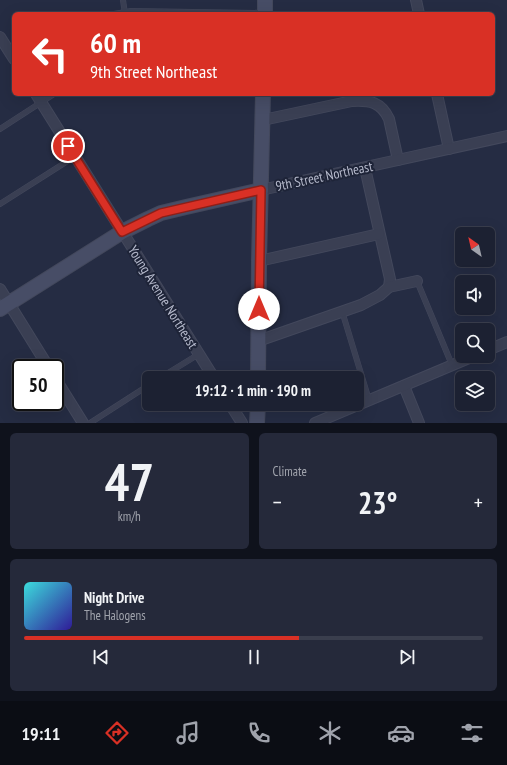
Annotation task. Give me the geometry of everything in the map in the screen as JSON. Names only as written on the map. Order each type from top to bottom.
[{"type":"main road","points":[[258,371],[263,96]]},
{"type":"main road","name":"9th Street Northeast","points":[[4,306],[122,232],[161,213],[261,190]]},
{"type":"main road","points":[[257,423],[258,411]]},
{"type":"street","points":[[416,0],[419,12]]},
{"type":"street","points":[[0,37],[11,47]]},
{"type":"street","points":[[437,96],[449,149]]},
{"type":"street","name":"Young Avenue Northeast","points":[[38,98],[210,371]]},
{"type":"street","points":[[263,120],[352,102],[366,101],[374,103],[386,113],[389,119],[398,160]]},
{"type":"street","name":"9th Street Northeast","points":[[261,190],[507,136]]},
{"type":"street","points":[[365,168],[390,279],[389,287]]},
{"type":"street","points":[[259,261],[379,234]]},
{"type":"street","points":[[258,341],[373,300],[389,287],[417,281]]},
{"type":"street","points":[[0,289],[4,306],[42,359]]},
{"type":"street","points":[[495,347],[507,342]]},
{"type":"street","points":[[318,422],[457,363]]},
{"type":"street","points":[[404,386],[419,423]]},
{"type":"street","points":[[64,392],[83,423]]},
{"type":"street","points":[[234,411],[242,423]]},
{"type":"lane","points":[[123,0],[125,12]]},
{"type":"lane","points":[[160,12],[265,9]]},
{"type":"lane","points":[[0,129],[38,98]]},
{"type":"lane","points":[[0,204],[74,157]]},
{"type":"lane","points":[[417,281],[452,365]]},
{"type":"lane","points":[[342,311],[369,401]]},
{"type":"lane","points":[[171,371],[199,354]]},
{"type":"lane","points":[[90,423],[142,390]]},
{"type":"route","points":[[68,146],[122,232],[161,213],[261,190],[259,309]]}]
